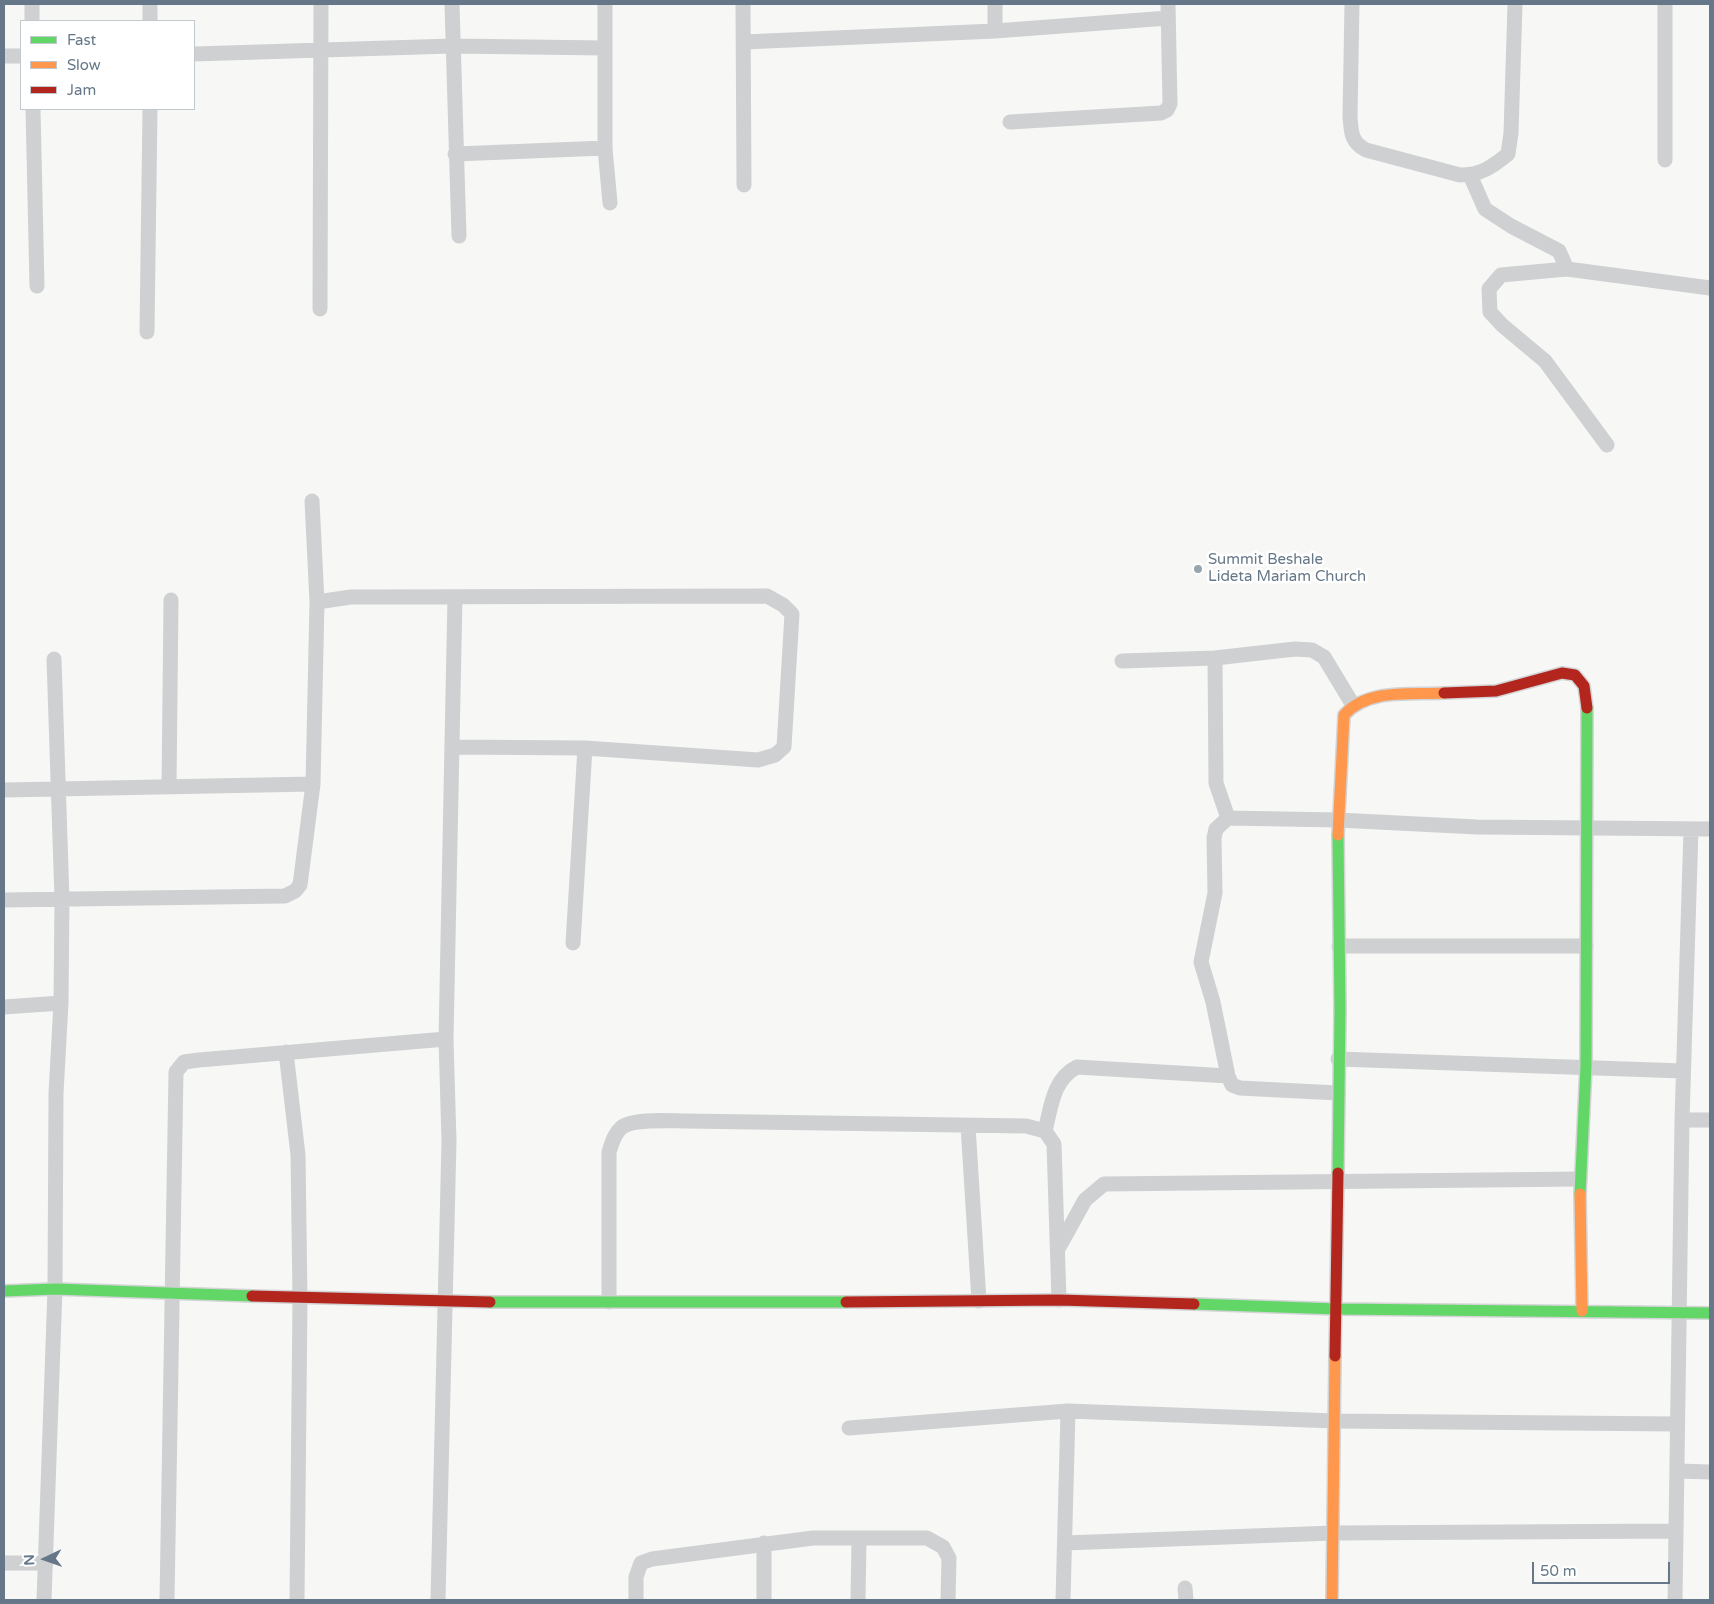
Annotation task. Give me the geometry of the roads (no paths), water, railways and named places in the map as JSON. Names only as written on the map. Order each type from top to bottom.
[{"type":"street","points":[[32,4],[32,20]]},
{"type":"street","points":[[150,4],[150,20]]},
{"type":"street","points":[[320,309],[321,4]]},
{"type":"street","points":[[452,4],[458,236]]},
{"type":"street","points":[[605,4],[605,148],[610,204]]},
{"type":"street","points":[[743,4],[744,186]]},
{"type":"street","points":[[995,4],[995,31]]},
{"type":"street","points":[[1352,4],[1350,116],[1351,134],[1356,145],[1366,150],[1460,175],[1483,173],[1508,154],[1511,134],[1515,4]]},
{"type":"street","points":[[1665,4],[1665,160]]},
{"type":"street","points":[[744,42],[995,31],[1168,11],[1170,104],[1167,110],[1161,113],[1010,122]]},
{"type":"street","points":[[195,54],[321,48],[452,46],[605,48]]},
{"type":"street","points":[[4,56],[20,56]]},
{"type":"street","points":[[33,110],[37,286]]},
{"type":"street","points":[[147,332],[150,110]]},
{"type":"street","points":[[455,154],[605,148]]},
{"type":"street","points":[[1470,175],[1484,209],[1559,252],[1567,269]]},
{"type":"street","points":[[1607,445],[1545,361],[1490,312],[1489,289],[1501,276],[1567,269],[1710,288]]},
{"type":"street","points":[[4,900],[286,896],[295,891],[300,885],[312,784],[317,602],[312,501]]},
{"type":"street","points":[[317,602],[351,597],[767,596],[783,605],[792,614],[784,748],[775,755],[758,760],[585,748],[454,747]]},
{"type":"street","points":[[438,1600],[448,1141],[446,1039],[454,747],[455,597]]},
{"type":"street","points":[[169,787],[171,600]]},
{"type":"street","points":[[1122,661],[1215,658],[1295,649],[1312,650],[1324,657],[1353,705]]},
{"type":"street","points":[[1215,658],[1216,783],[1228,818]]},
{"type":"street","points":[[44,1600],[55,1289],[56,1093],[61,1003],[62,900],[54,659]]},
{"type":"street","points":[[1332,1600],[1338,1183],[1338,820],[1344,714],[1353,705],[1375,696],[1496,691],[1562,673],[1575,675],[1584,686],[1587,712],[1585,741],[1587,827],[1586,1066],[1580,1179],[1582,1311]]},
{"type":"street","points":[[573,942],[585,748]]},
{"type":"street","points":[[4,790],[312,784]]},
{"type":"street","points":[[1338,1093],[1240,1088],[1232,1085],[1228,1076],[1213,1002],[1202,962],[1215,893],[1214,838],[1216,829],[1228,818],[1338,820],[1477,827],[1710,829]]},
{"type":"street","points":[[1675,1600],[1677,1424],[1681,1313],[1683,1071],[1691,829]]},
{"type":"street","points":[[1339,946],[1586,946]]},
{"type":"street","points":[[4,1007],[61,1003]]},
{"type":"street","points":[[167,1600],[174,1295],[176,1072],[184,1062],[446,1039]]},
{"type":"street","points":[[286,1052],[298,1155],[300,1299],[297,1600]]},
{"type":"street","points":[[1338,1058],[1683,1071]]},
{"type":"street","points":[[1045,1131],[1058,1084],[1066,1072],[1077,1067],[1228,1076]]},
{"type":"street","points":[[1682,1120],[1710,1120]]},
{"type":"street","points":[[609,1302],[610,1152],[614,1137],[622,1127],[632,1122],[686,1121],[1026,1126],[1045,1131],[1054,1144],[1059,1247],[1059,1300]]},
{"type":"street","points":[[968,1126],[979,1301]]},
{"type":"street","points":[[1059,1247],[1085,1200],[1104,1184],[1580,1179]]},
{"type":"street","points":[[4,1291],[55,1289],[174,1295],[444,1302],[1059,1300],[1337,1309],[1710,1313]]},
{"type":"street","points":[[849,1428],[1068,1411],[1334,1421],[1677,1424]]},
{"type":"street","points":[[1063,1600],[1068,1411]]},
{"type":"street","points":[[1677,1471],[1710,1472]]},
{"type":"street","points":[[1064,1543],[1333,1533],[1675,1531]]},
{"type":"street","points":[[636,1600],[636,1577],[641,1563],[652,1559],[813,1538],[858,1540],[928,1538],[943,1547],[949,1558],[948,1600]]},
{"type":"street","points":[[858,1540],[858,1600]]},
{"type":"street","points":[[764,1543],[764,1600]]},
{"type":"street","points":[[4,1563],[46,1563]]},
{"type":"place","name":"Summit Beshale Lideta Mariam Church","points":[[1198,569]]}]
